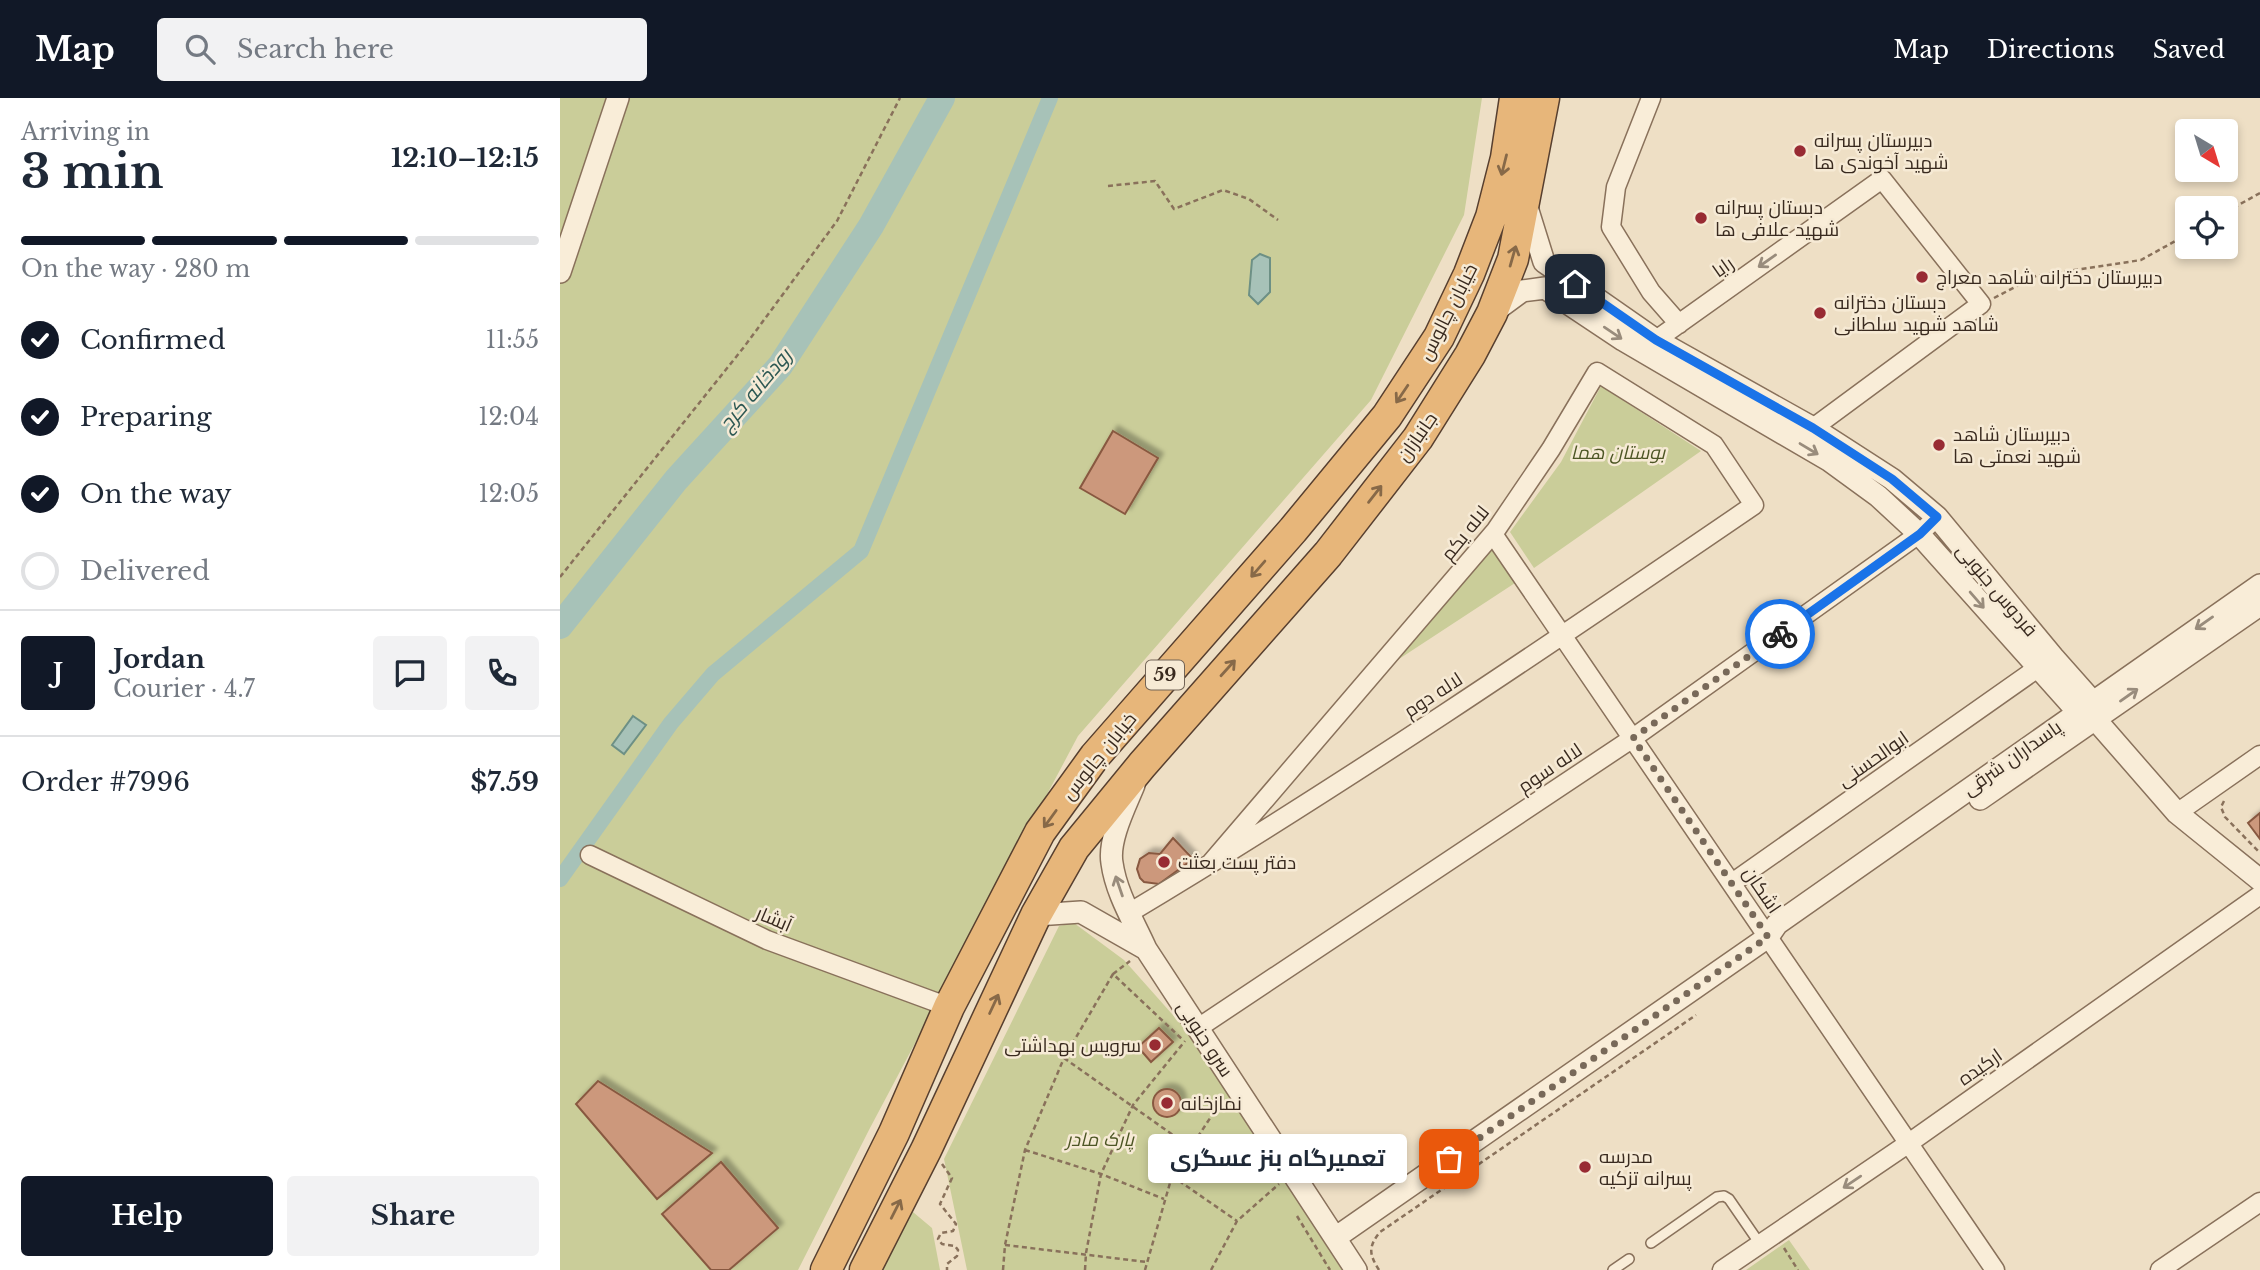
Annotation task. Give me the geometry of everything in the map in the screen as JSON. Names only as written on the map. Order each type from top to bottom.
[{"type":"highway","name":"خیابان چالوس","points":[[826,1270],[894,1133],[949,1007],[1040,832],[1095,756],[1293,530],[1387,416],[1439,337],[1469,274],[1491,217],[1506,158],[1515,98]]},
{"type":"highway","name":"جانبازان","points":[[1183,719],[1328,554],[1418,438],[1470,355],[1492,313],[1513,259],[1544,98]]},
{"type":"highway","points":[[1293,530],[1328,554]]},
{"type":"highway","name":"خیابان چالوس","points":[[874,1257],[1036,915],[1074,848],[1183,719]]},
{"type":"street","points":[[562,262],[618,98]]},
{"type":"street","points":[[1651,98],[1616,187],[1611,227],[1651,292],[1679,324]]},
{"type":"street","name":"رایا","points":[[1656,340],[1882,179],[1981,304]]},
{"type":"street","name":"فردوس جنوبی","points":[[1525,201],[1544,262],[1656,340],[1813,428],[1892,479],[1937,517],[2045,663]]},
{"type":"street","name":"فردوس جنوبی","points":[[1492,313],[1522,291],[1545,288],[1623,340],[1830,461],[1878,496],[1920,534],[2045,663],[2177,813],[2260,880]]},
{"type":"street","points":[[1813,428],[1981,304]]},
{"type":"street","name":"لاله یکم","points":[[1209,865],[1493,534],[1551,449],[1597,372],[1714,445],[1755,505]]},
{"type":"street","name":"لاله دوم","points":[[1129,913],[1209,865],[1563,635],[1755,505]]},
{"type":"street","name":"لاله سوم","points":[[1191,1035],[1633,738],[1920,534],[1937,517]]},
{"type":"street","name":"اشکان","points":[[1493,534],[1995,1270]]},
{"type":"street","name":"پاسداران شرقی","points":[[1335,1238],[1768,937],[1777,924],[2088,711],[2260,584]]},
{"type":"street","name":"پاسداران شرقی","points":[[2088,711],[2260,605]]},
{"type":"street","name":"ابوالحسنی","points":[[1732,883],[2045,663]]},
{"type":"street","points":[[2177,813],[2260,755]]},
{"type":"street","name":"سرو جنوبی","points":[[1142,765],[1116,830],[1111,861],[1129,913],[1191,1035],[1294,1174],[1356,1270]]},
{"type":"street","name":"آبشار","points":[[590,855],[767,940],[949,1007]]},
{"type":"street","name":"ارکیده","points":[[1722,1270],[1909,1143],[2260,895]]},
{"type":"street","points":[[1036,915],[1081,912],[1146,949]]},
{"type":"street","points":[[2160,1270],[2260,1202]]},
{"type":"lane","points":[[1651,1243],[1717,1197],[1724,1196],[1729,1199],[1760,1244]]},
{"type":"lane","points":[[1613,1270],[1629,1259]]},
{"type":"path","points":[[560,577],[744,347],[837,220],[900,98]]},
{"type":"path","points":[[1108,186],[1155,181],[1174,209],[1223,190],[1249,199],[1278,220]]},
{"type":"path","points":[[2238,205],[2260,193]]},
{"type":"path","points":[[1981,304],[2036,276],[2141,260],[2175,241]]},
{"type":"path","points":[[2226,797],[2221,807],[2225,817],[2260,853]]},
{"type":"path","points":[[1003,1270],[1005,1245],[1025,1150],[1064,1058],[1113,974],[1191,1035],[1133,1105],[1101,1174],[1085,1270]]},
{"type":"path","points":[[1379,1270],[1372,1258],[1372,1242],[1380,1232],[1696,1015]]},
{"type":"path","points":[[1064,1058],[1191,1148]]},
{"type":"path","points":[[1145,1270],[1172,1175],[1223,1100],[1220,1096]]},
{"type":"path","points":[[926,1150],[937,1156],[952,1178],[940,1204],[956,1224],[953,1231],[941,1233],[938,1239],[942,1244],[955,1246],[958,1250],[957,1256],[947,1264],[947,1270]]},
{"type":"path","points":[[1025,1150],[1101,1174],[1165,1200]]},
{"type":"path","points":[[1211,1270],[1237,1221],[1294,1174]]},
{"type":"path","points":[[1172,1175],[1237,1221]]},
{"type":"path","points":[[1292,1206],[1330,1270]]},
{"type":"path","points":[[1005,1245],[1147,1262]]},
{"type":"path","points":[[1782,1245],[1798,1270]]},
{"type":"green space","points":[[560,98],[1482,98],[1464,215],[1371,400],[1078,736],[870,1128],[798,1270],[560,1270]]},
{"type":"green space","name":"بوستان هما","points":[[1601,386],[1701,451],[1534,568],[1510,532],[1561,462]]},
{"type":"green space","points":[[1488,545],[1515,583],[1370,678]]},
{"type":"green space","name":"پارک مادر","points":[[1074,923],[1124,960],[1188,1032],[1342,1270],[967,1270],[944,1159],[1059,926]]},
{"type":"green space","points":[[907,1207],[932,1228],[940,1270],[865,1270]]},
{"type":"green space","points":[[1789,1240],[1810,1270],[1746,1270]]},
{"type":"shaded area","points":[[1260,254],[1270,258],[1270,292],[1258,304],[1249,295],[1252,260]]},
{"type":"shaded area","points":[[633,716],[646,725],[624,754],[612,745]]},
{"type":"building","points":[[1113,431],[1158,458],[1125,514],[1080,488]]},
{"type":"building","points":[[2260,813],[2260,839],[2248,823]]},
{"type":"building","name":"دفتر پست بعثت","points":[[1173,838],[1193,859],[1159,884],[1144,882],[1137,869],[1140,859],[1149,853],[1160,854]]},
{"type":"building","name":"سرویس بهداشتی","points":[[1159,1028],[1173,1042],[1151,1062],[1138,1047]]},
{"type":"building","points":[[598,1081],[712,1153],[657,1199],[576,1104]]},
{"type":"building","name":"نمازخانه","points":[[1167,1089],[1177,1093],[1181,1103],[1177,1113],[1167,1117],[1157,1113],[1153,1103],[1157,1093]]},
{"type":"building","points":[[721,1162],[778,1228],[729,1270],[711,1270],[662,1214]]},
{"type":"waterway","name":"رودخانه کرج","points":[[560,626],[676,480],[780,366],[871,226],[942,98]]},
{"type":"waterway","points":[[560,879],[671,723],[713,674],[861,551],[1050,98]]},
{"type":"way so far","points":[[1449,1159],[1768,937],[1633,738],[1780,634]]},
{"type":"place","name":"دبیرستان پسرانه شهید آخوندی ها","points":[[1800,151]]},
{"type":"place","name":"دبستان پسرانه شهید علافی ها","points":[[1701,218]]},
{"type":"place","name":"دبیرستان دخترانه شاهد معراج","points":[[1922,277]]},
{"type":"place","name":"دبستان دخترانه شاهد شهید سلطانی","points":[[1820,313]]},
{"type":"place","name":"دبیرستان شاهد شهید نعمتی ها","points":[[1939,445]]},
{"type":"place","name":"دفتر پست بعثت","points":[[1164,862]]},
{"type":"place","name":"سرویس بهداشتی","points":[[1155,1045]]},
{"type":"place","name":"نمازخانه","points":[[1167,1103]]},
{"type":"place","name":"تعمیرگاه بنز عسگری","points":[[1449,1159]]},
{"type":"place","name":"مدرسه پسرانه تزکیه","points":[[1585,1167]]},
{"type":"route","points":[[1575,284],[1656,340],[1813,428],[1892,479],[1937,517],[1920,534],[1780,634]]}]
